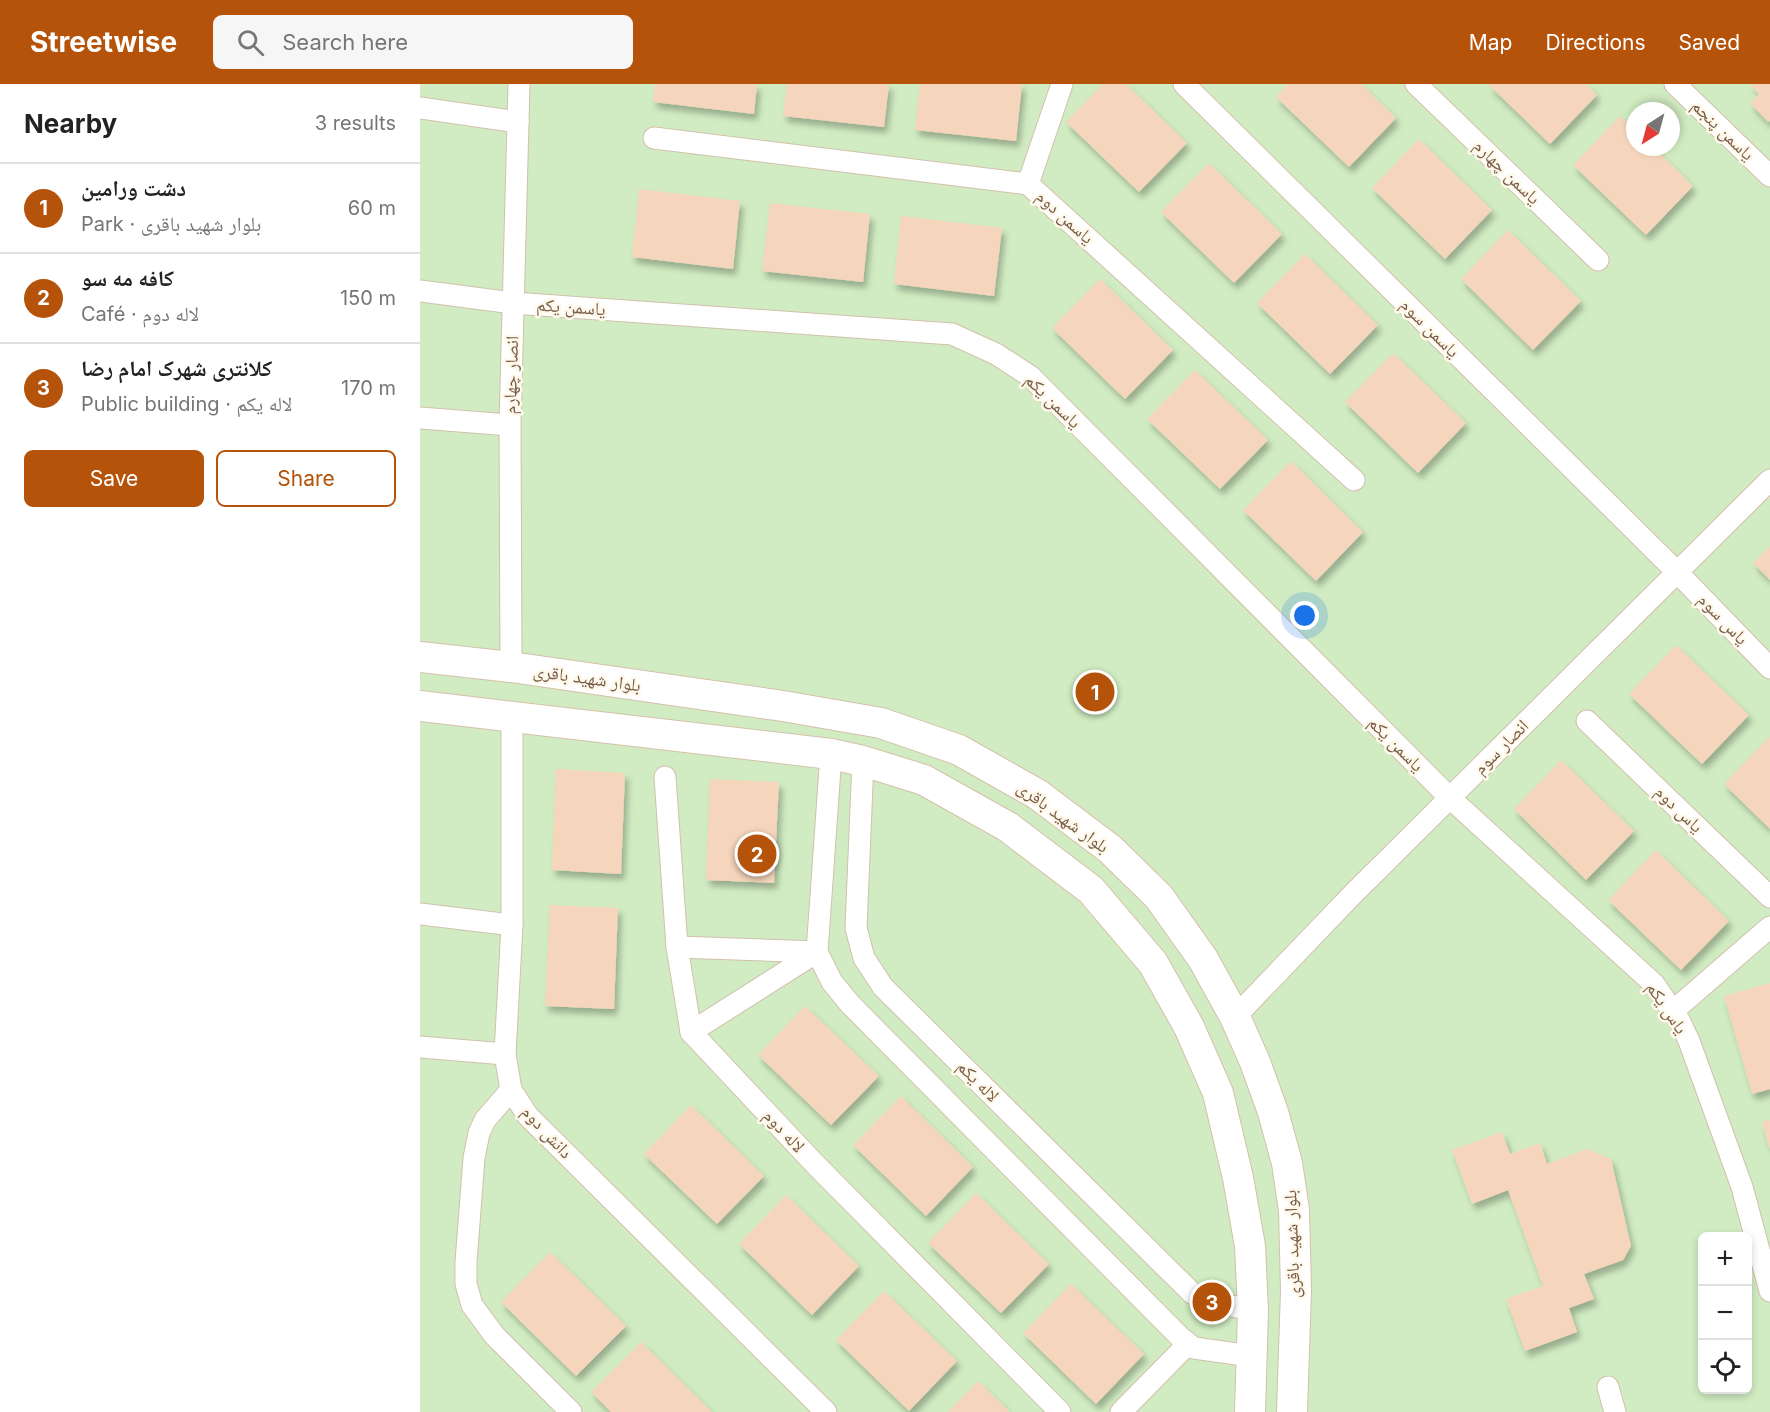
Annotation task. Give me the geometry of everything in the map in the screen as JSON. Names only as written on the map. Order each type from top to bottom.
[{"type":"street","name":"انصار چهارم","points":[[512,667],[510,425],[519,84]]},
{"type":"street","points":[[1028,184],[1062,84]]},
{"type":"street","name":"یاسمن سوم","points":[[1184,84],[1676,571]]},
{"type":"street","name":"یاسمن چهارم","points":[[1416,84],[1598,260]]},
{"type":"street","name":"یاسمن پنجم","points":[[1675,84],[1770,176]]},
{"type":"street","points":[[420,108],[518,122]]},
{"type":"street","name":"یاسمن دوم","points":[[654,138],[1028,184],[1354,480]]},
{"type":"street","name":"یاسمن یکم","points":[[420,291],[513,303],[952,334],[996,354],[1030,376],[1450,798]]},
{"type":"street","points":[[420,418],[510,425]]},
{"type":"street","name":"انصار سوم","points":[[1235,1017],[1352,895],[1770,480]]},
{"type":"street","name":"یاس سوم","points":[[1676,571],[1770,668]]},
{"type":"street","name":"بلوار شهید باقری","points":[[420,657],[512,667],[783,706],[880,723],[960,750],[1036,794],[1110,849],[1159,897],[1203,959],[1235,1017],[1255,1062],[1273,1112],[1287,1163],[1294,1210],[1296,1290],[1292,1412]]},
{"type":"street","points":[[512,667],[512,715]]},
{"type":"street","points":[[420,706],[831,754],[863,761],[924,780],[1008,827],[1091,890],[1153,963],[1189,1026],[1218,1093],[1238,1178],[1250,1246],[1253,1310],[1250,1412]]},
{"type":"street","name":"دانش دوم","points":[[512,715],[512,925],[505,1054],[511,1090],[528,1116],[826,1412]]},
{"type":"street","name":"یاس دوم","points":[[1587,721],[1770,897]]},
{"type":"street","points":[[831,754],[817,952],[832,982],[850,1004],[1188,1344],[1201,1349],[1251,1356]]},
{"type":"street","name":"لاله یکم","points":[[863,761],[856,928],[864,958],[884,987],[1192,1293],[1210,1302],[1253,1310]]},
{"type":"street","points":[[665,777],[677,947],[691,1032],[817,952]]},
{"type":"street","name":"یاس یکم","points":[[1450,798],[1654,984],[1689,1041],[1742,1187],[1770,1291]]},
{"type":"street","points":[[420,914],[512,925]]},
{"type":"street","points":[[1672,1012],[1770,927]]},
{"type":"street","points":[[677,947],[817,952]]},
{"type":"street","name":"لاله دوم","points":[[691,1032],[812,1161],[1060,1412]]},
{"type":"street","points":[[420,1047],[505,1054]]},
{"type":"street","points":[[511,1090],[485,1120],[479,1133],[473,1169],[466,1284],[472,1305],[494,1335],[571,1412]]},
{"type":"street","points":[[1121,1412],[1188,1344]]},
{"type":"street","points":[[1608,1388],[1615,1412]]},
{"type":"green space","points":[[420,84],[1770,84],[1770,1412],[420,1412]]},
{"type":"building","points":[[655,84],[757,84],[754,114],[653,102]]},
{"type":"building","points":[[787,84],[889,84],[884,127],[783,116]]},
{"type":"building","points":[[920,84],[1022,84],[1016,141],[915,130]]},
{"type":"building","points":[[1103,84],[1126,84],[1187,143],[1139,192],[1066,122]]},
{"type":"building","points":[[1288,84],[1361,84],[1396,118],[1349,167],[1276,97]]},
{"type":"building","points":[[1488,84],[1586,84],[1597,95],[1550,144]]},
{"type":"building","points":[[1750,84],[1770,84],[1770,121],[1768,122],[1750,103],[1759,94]]},
{"type":"building","points":[[1620,116],[1626,122],[1626,156],[1662,156],[1693,186],[1646,235],[1573,165]]},
{"type":"building","points":[[1419,139],[1492,210],[1445,259],[1372,188]]},
{"type":"building","points":[[1209,163],[1282,234],[1234,283],[1161,212]]},
{"type":"building","points":[[639,189],[740,201],[733,269],[632,257]]},
{"type":"building","points":[[770,203],[870,214],[863,282],[762,271]]},
{"type":"building","points":[[901,216],[1002,228],[994,296],[894,284]]},
{"type":"building","points":[[1508,230],[1581,301],[1533,350],[1461,279]]},
{"type":"building","points":[[1305,254],[1378,325],[1330,374],[1257,303]]},
{"type":"building","points":[[1100,279],[1173,350],[1125,399],[1052,328]]},
{"type":"building","points":[[1393,353],[1466,423],[1418,473],[1345,402]]},
{"type":"building","points":[[1195,370],[1268,440],[1220,489],[1147,419]]},
{"type":"building","points":[[1291,461],[1363,532],[1316,581],[1243,510]]},
{"type":"building","points":[[1770,546],[1770,580],[1753,563]]},
{"type":"building","points":[[1676,645],[1749,715],[1702,764],[1629,694]]},
{"type":"building","points":[[1770,736],[1770,829],[1724,784]]},
{"type":"building","points":[[1561,760],[1634,831],[1586,880],[1514,809]]},
{"type":"building","points":[[556,769],[625,773],[621,874],[552,870]]},
{"type":"building","points":[[710,779],[779,782],[774,883],[706,880]]},
{"type":"building","points":[[1656,850],[1729,921],[1681,970],[1608,900]]},
{"type":"building","points":[[550,905],[618,908],[614,1009],[545,1006]]},
{"type":"building","points":[[1770,983],[1770,1089],[1752,1094],[1724,996]]},
{"type":"building","points":[[805,1006],[879,1076],[831,1125],[758,1055]]},
{"type":"building","points":[[901,1096],[973,1167],[926,1216],[853,1145]]},
{"type":"building","points":[[691,1105],[764,1176],[717,1224],[644,1154]]},
{"type":"building","points":[[1770,1120],[1770,1148],[1769,1148],[1762,1122]]},
{"type":"building","points":[[1502,1132],[1510,1154],[1540,1143],[1547,1164],[1587,1149],[1611,1159],[1631,1246],[1623,1260],[1584,1274],[1594,1299],[1569,1308],[1577,1332],[1525,1351],[1506,1299],[1543,1286],[1508,1190],[1472,1204],[1452,1150]]},
{"type":"building","points":[[976,1193],[1049,1264],[1001,1313],[928,1243]]},
{"type":"building","points":[[786,1195],[859,1266],[812,1315],[739,1244]]},
{"type":"building","points":[[550,1252],[626,1326],[576,1376],[501,1302]]},
{"type":"building","points":[[1071,1284],[1144,1354],[1096,1404],[1023,1333]]},
{"type":"building","points":[[884,1291],[957,1361],[909,1411],[836,1340]]},
{"type":"building","points":[[641,1342],[712,1412],[611,1412],[591,1392]]},
{"type":"building","points":[[978,1381],[1010,1412],[948,1412]]},
{"type":"place","name":"دشت ورامین","points":[[1095,692]]},
{"type":"place","name":"کافه مه سو","points":[[757,854]]},
{"type":"place","name":"کلانتری شهرک امام رضا","points":[[1212,1302]]}]
